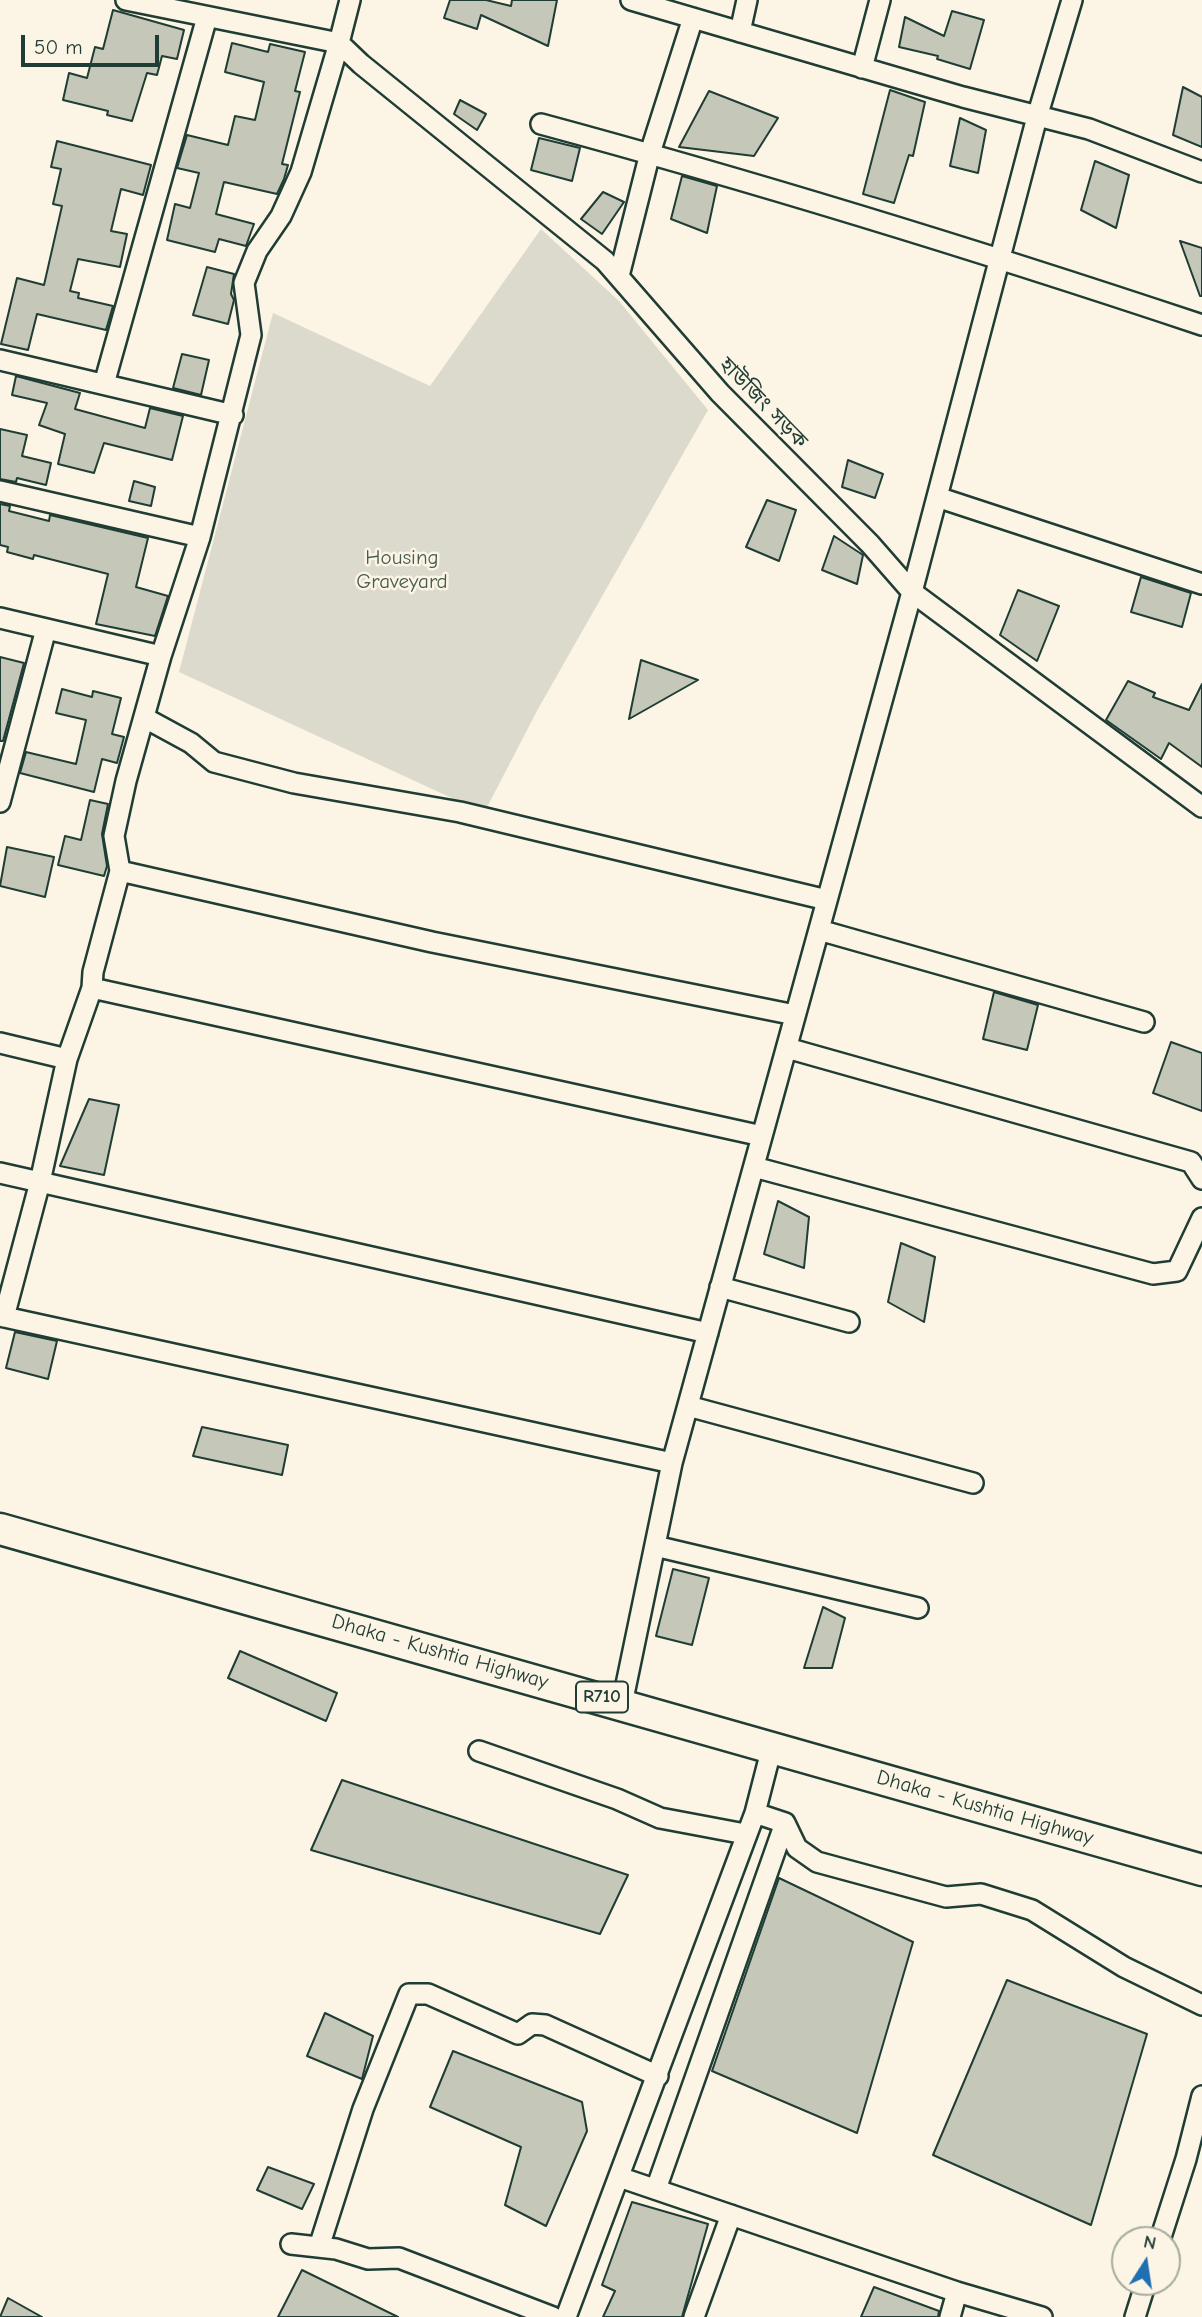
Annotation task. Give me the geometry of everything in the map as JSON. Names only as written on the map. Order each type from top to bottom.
[{"type":"main road","name":"Dhaka - Kushtia Highway","points":[[0,1529],[622,1703],[1202,1870]]},
{"type":"street","points":[[126,0],[339,43]]},
{"type":"street","points":[[350,0],[301,172],[281,216],[257,251],[244,283],[251,335],[233,415],[200,537],[161,656],[114,835],[120,871],[93,972],[92,988],[66,1059],[40,1182],[2,1317],[672,1463]]},
{"type":"street","points":[[631,0],[862,68],[1089,129],[1202,172]]},
{"type":"street","points":[[740,32],[747,0]]},
{"type":"street","points":[[862,68],[880,0]]},
{"type":"street","points":[[622,1703],[672,1463],[912,592],[1037,117],[1072,0]]},
{"type":"street","points":[[104,384],[207,17]]},
{"type":"street","points":[[618,276],[650,153],[693,18]]},
{"type":"street","name":"হাউজিং সড়ক","points":[[339,43],[361,64],[605,261],[720,393],[870,544],[912,592],[1202,807]]},
{"type":"street","points":[[541,124],[650,153],[1000,258],[1202,325]]},
{"type":"street","points":[[0,360],[233,415]]},
{"type":"street","points":[[0,491],[200,537]]},
{"type":"street","points":[[937,497],[1202,584]]},
{"type":"street","points":[[0,618],[161,656]]},
{"type":"street","points":[[0,802],[46,629]]},
{"type":"street","points":[[145,718],[191,743],[214,762],[294,783],[460,813],[827,900]]},
{"type":"street","points":[[120,871],[432,942],[795,1015]]},
{"type":"street","points":[[819,930],[1144,1022]]},
{"type":"street","points":[[92,988],[762,1136]]},
{"type":"street","points":[[0,1043],[66,1059]]},
{"type":"street","points":[[787,1048],[1191,1162],[1202,1179]]},
{"type":"street","points":[[754,1167],[1153,1274],[1177,1271],[1202,1218]]},
{"type":"street","points":[[0,1173],[708,1333]]},
{"type":"street","points":[[720,1287],[849,1322]]},
{"type":"street","points":[[688,1406],[974,1483]]},
{"type":"street","points":[[655,1546],[918,1608]]},
{"type":"street","points":[[566,2317],[755,1813],[772,1747]]},
{"type":"street","points":[[479,1751],[617,1799],[660,1818],[745,1834]]},
{"type":"street","points":[[755,1813],[785,1824],[797,1848],[817,1862],[946,1897],[981,1894],[1032,1910],[1124,1967],[1202,2005]]},
{"type":"street","points":[[656,2189],[785,1824]]},
{"type":"street","points":[[319,2247],[363,2109],[409,1994],[428,1994],[518,2034],[532,2024],[545,2025],[658,2076]]},
{"type":"street","points":[[1164,2226],[1202,2096]]},
{"type":"street","points":[[619,2177],[957,2292],[1042,2317]]},
{"type":"street","points":[[694,2317],[731,2215]]},
{"type":"street","points":[[291,2244],[319,2247],[368,2259],[399,2258],[553,2317]]},
{"type":"street","points":[[950,2317],[957,2292]]},
{"type":"street","points":[[1135,2317],[1142,2296]]},
{"type":"green space","name":"Housing Graveyard","points":[[541,229],[619,301],[708,410],[538,709],[484,813],[179,672],[273,313],[430,386]]},
{"type":"building","points":[[450,0],[486,0],[511,6],[512,0],[557,0],[548,46],[481,15],[477,29],[444,18]]},
{"type":"building","points":[[113,10],[184,30],[177,59],[162,56],[157,75],[147,73],[132,121],[107,115],[108,111],[63,100],[69,73],[87,78],[95,47],[103,49]]},
{"type":"building","points":[[952,11],[984,20],[970,69],[937,59],[938,56],[899,47],[905,17],[944,36]]},
{"type":"building","points":[[232,43],[268,52],[270,44],[305,52],[295,91],[300,92],[282,164],[288,165],[284,179],[277,194],[224,182],[216,214],[254,224],[246,246],[219,239],[215,252],[167,240],[175,204],[190,208],[199,173],[177,168],[187,135],[228,145],[235,116],[255,120],[264,82],[225,72]]},
{"type":"building","points":[[1183,87],[1202,97],[1202,147],[1173,135]]},
{"type":"building","points":[[890,90],[925,102],[913,156],[909,155],[894,203],[863,194]]},
{"type":"building","points":[[709,91],[778,118],[754,156],[679,147]]},
{"type":"building","points":[[460,100],[486,114],[477,130],[454,114]]},
{"type":"building","points":[[960,118],[986,130],[978,173],[950,166]]},
{"type":"building","points":[[539,138],[580,148],[572,181],[531,170]]},
{"type":"building","points":[[57,141],[151,165],[143,195],[121,189],[111,231],[127,234],[120,267],[78,259],[70,291],[79,293],[78,298],[113,306],[106,330],[37,314],[28,350],[1,344],[17,278],[44,285],[62,206],[53,204],[61,169],[51,167]]},
{"type":"building","points":[[1095,161],[1129,175],[1116,228],[1081,210]]},
{"type":"building","points":[[682,176],[717,186],[707,233],[671,219]]},
{"type":"building","points":[[603,192],[624,202],[602,234],[581,219]]},
{"type":"building","points":[[1180,241],[1202,248],[1202,296],[1200,296]]},
{"type":"building","points":[[207,267],[234,274],[231,294],[234,300],[228,324],[193,315]]},
{"type":"building","points":[[182,354],[209,360],[201,395],[173,388]]},
{"type":"building","points":[[16,376],[80,393],[75,409],[145,428],[150,408],[183,416],[172,460],[104,443],[94,473],[58,464],[65,434],[39,425],[47,403],[12,395]]},
{"type":"building","points":[[0,429],[27,435],[22,456],[51,463],[46,485],[17,478],[16,482],[0,479]]},
{"type":"building","points":[[848,460],[883,474],[875,498],[842,487]]},
{"type":"building","points":[[134,481],[155,487],[151,506],[129,501]]},
{"type":"building","points":[[767,500],[796,510],[779,561],[746,547]]},
{"type":"building","points":[[0,504],[10,506],[9,511],[49,521],[50,515],[148,538],[136,587],[168,596],[155,636],[96,624],[108,574],[34,555],[33,559],[7,552],[8,547],[0,545]]},
{"type":"building","points":[[834,536],[863,555],[857,584],[822,570]]},
{"type":"building","points":[[1141,577],[1191,593],[1182,627],[1131,612]]},
{"type":"building","points":[[1018,590],[1059,606],[1037,661],[1000,635]]},
{"type":"building","points":[[0,657],[24,663],[3,741],[0,741]]},
{"type":"building","points":[[641,660],[698,680],[629,719]]},
{"type":"building","points":[[1128,681],[1155,693],[1153,697],[1189,710],[1202,684],[1202,767],[1169,743],[1161,759],[1106,720]]},
{"type":"building","points":[[62,689],[92,697],[93,691],[121,698],[112,734],[124,737],[117,763],[102,759],[94,792],[20,773],[26,752],[76,764],[86,720],[56,713]]},
{"type":"building","points":[[90,800],[108,804],[102,834],[107,866],[104,876],[58,865],[65,836],[81,840]]},
{"type":"building","points":[[7,847],[54,857],[45,897],[0,886]]},
{"type":"building","points":[[994,992],[1038,1005],[1027,1050],[983,1039]]},
{"type":"building","points":[[1171,1042],[1202,1053],[1202,1111],[1153,1093]]},
{"type":"building","points":[[89,1099],[119,1105],[104,1175],[60,1166]]},
{"type":"building","points":[[778,1201],[809,1217],[804,1268],[764,1254]]},
{"type":"building","points":[[901,1243],[935,1257],[924,1322],[888,1302]]},
{"type":"building","points":[[15,1332],[57,1341],[48,1379],[6,1368]]},
{"type":"building","points":[[202,1427],[288,1445],[282,1475],[193,1456]]},
{"type":"building","points":[[673,1569],[709,1578],[692,1645],[656,1636]]},
{"type":"building","points":[[823,1607],[845,1618],[832,1668],[804,1668]]},
{"type":"building","points":[[240,1651],[337,1693],[326,1721],[228,1678]]},
{"type":"building","points":[[342,1780],[628,1875],[600,1934],[311,1850]]},
{"type":"building","points":[[779,1878],[913,1942],[857,2133],[712,2071]]},
{"type":"building","points":[[1007,1980],[1147,2034],[1091,2225],[933,2155]]},
{"type":"building","points":[[325,2013],[373,2036],[362,2079],[307,2056]]},
{"type":"building","points":[[453,2051],[582,2102],[587,2131],[546,2226],[505,2205],[521,2147],[430,2107]]},
{"type":"building","points":[[268,2167],[314,2184],[302,2209],[257,2190]]},
{"type":"building","points":[[632,2202],[708,2224],[682,2317],[603,2317],[615,2291],[602,2285]]},
{"type":"building","points":[[302,2270],[398,2317],[278,2317]]},
{"type":"building","points":[[874,2287],[939,2311],[938,2317],[861,2317]]},
{"type":"building","points":[[8,2298],[42,2317],[0,2317]]}]
